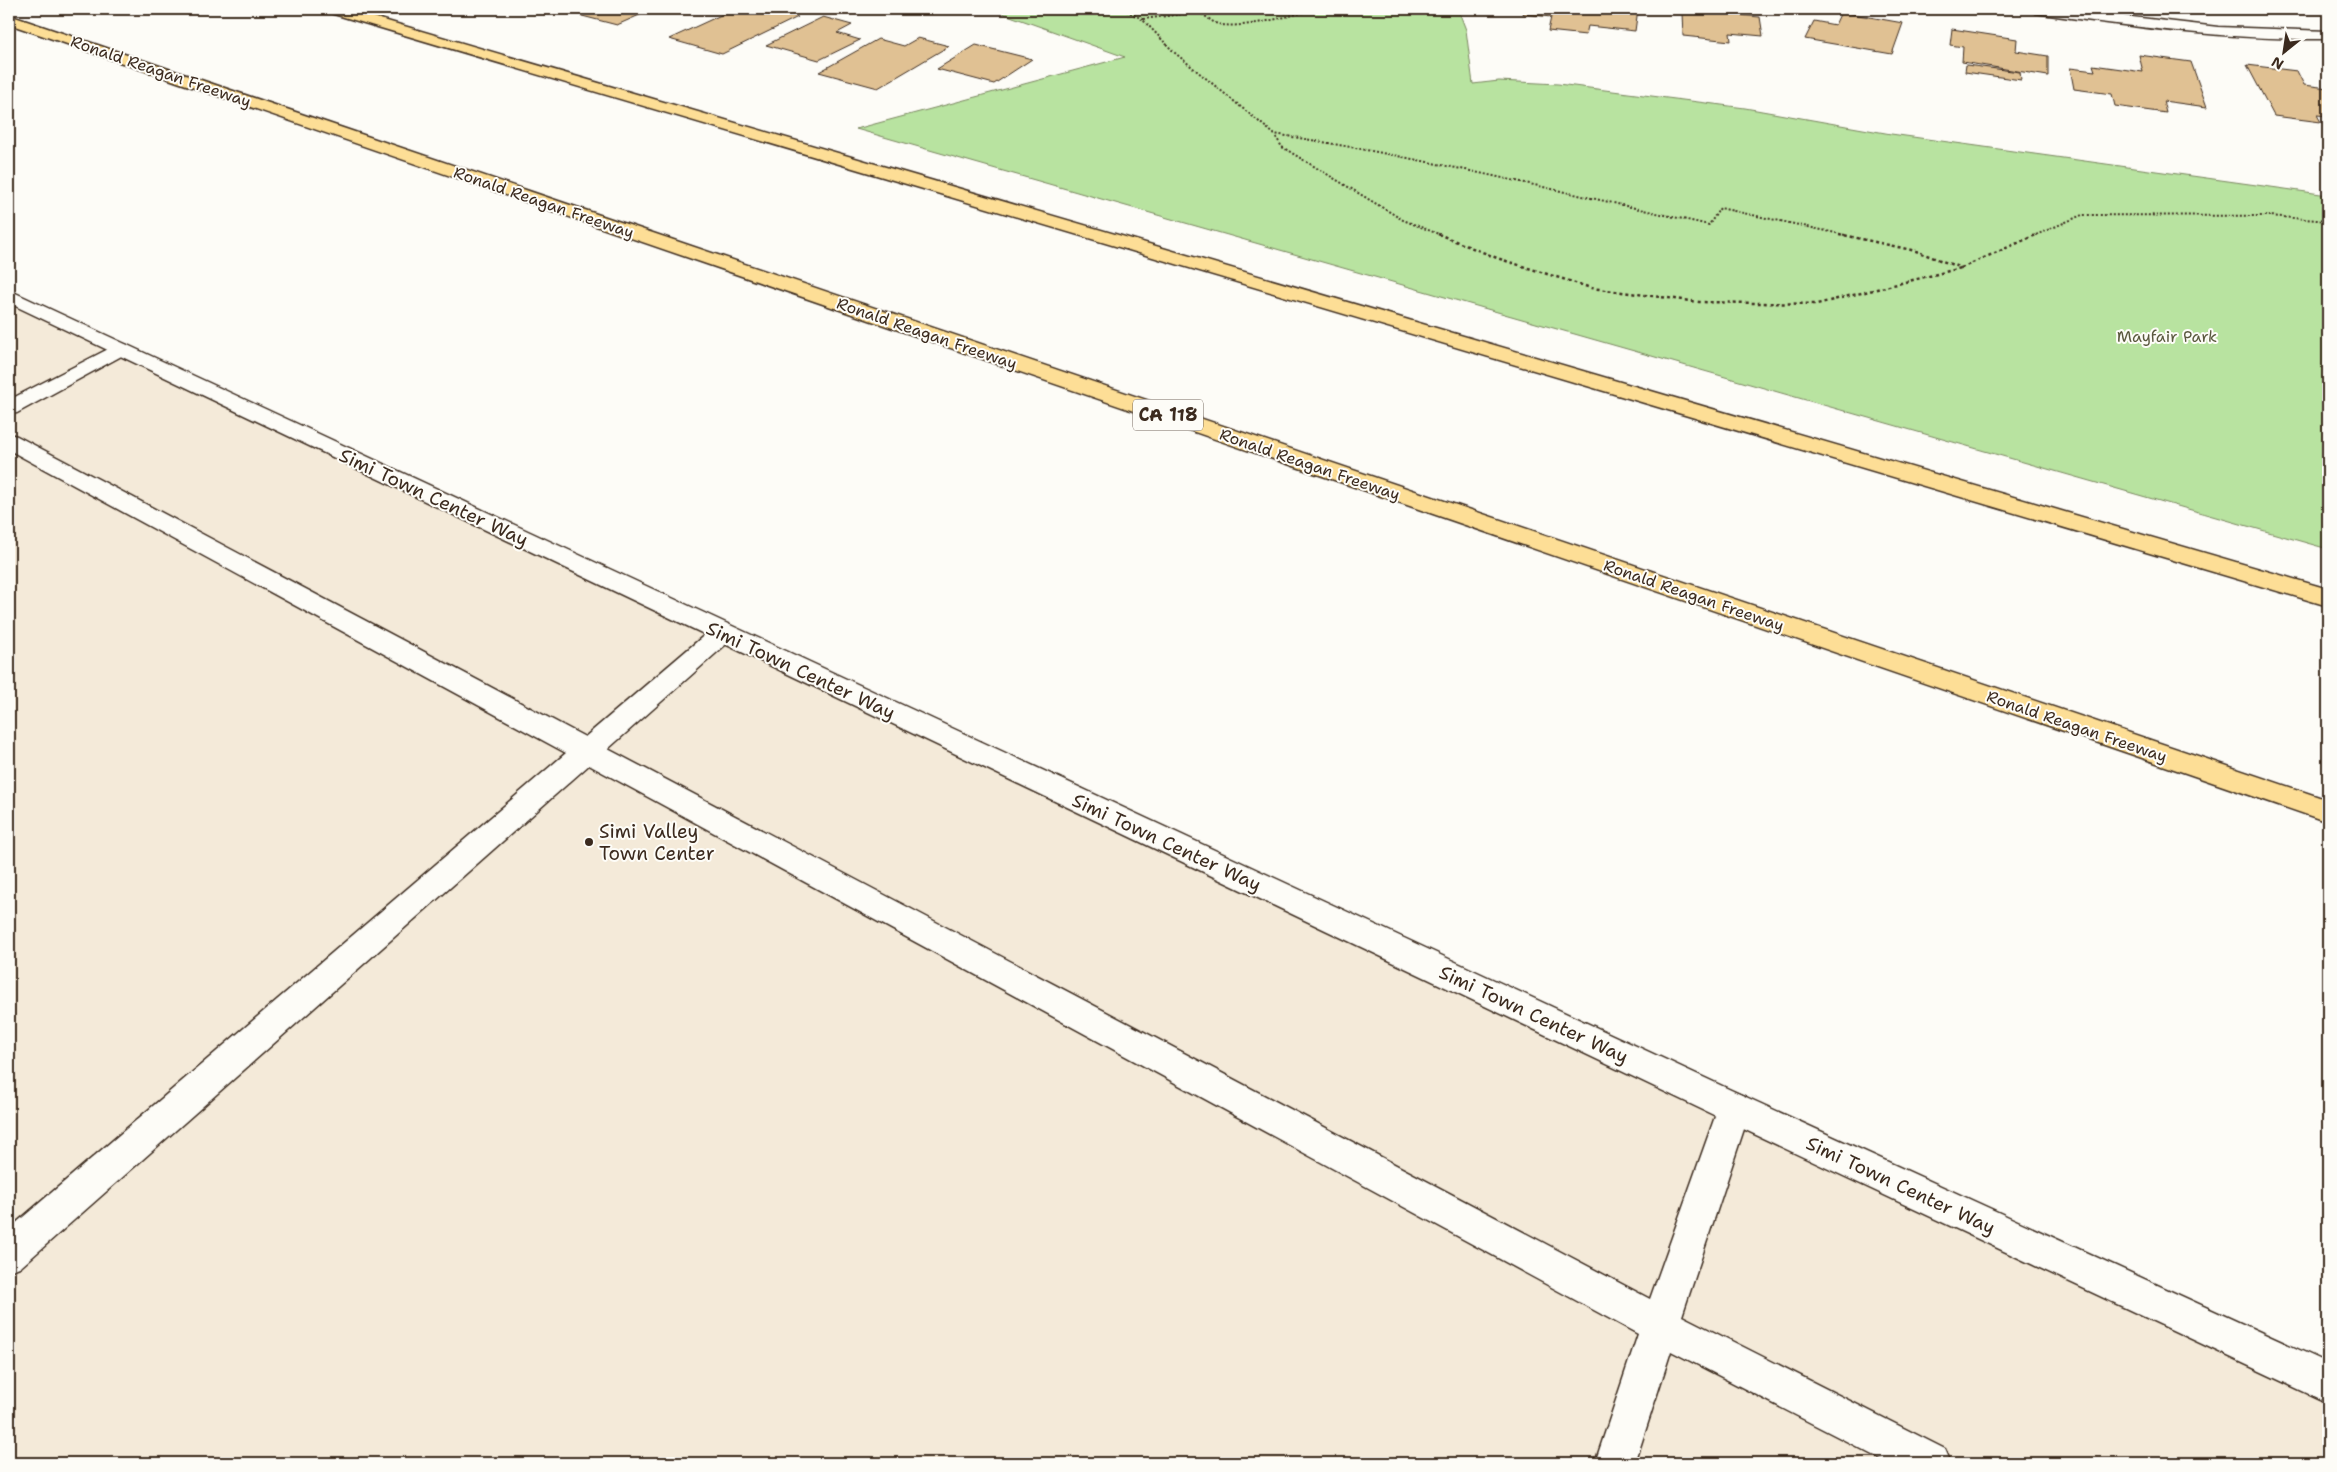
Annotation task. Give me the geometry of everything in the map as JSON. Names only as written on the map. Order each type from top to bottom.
[{"type":"highway","points":[[332,9],[2328,598]]},
{"type":"highway","name":"Ronald Reagan Freeway","points":[[9,19],[2328,811]]},
{"type":"street","points":[[2035,9],[2133,23],[2218,32],[2328,35]]},
{"type":"street","name":"Simi Town Center Way","points":[[9,296],[1734,1108],[2328,1383]]},
{"type":"street","points":[[9,408],[120,349]]},
{"type":"street","points":[[9,441],[1660,1325],[1931,1463]]},
{"type":"street","points":[[9,1253],[723,633]]},
{"type":"street","points":[[1615,1463],[1734,1108]]},
{"type":"path","points":[[1123,9],[1142,19],[1174,53],[1266,130],[1274,134],[1345,145],[1446,165],[1709,225],[1720,208],[1916,251],[1961,268]]},
{"type":"path","points":[[1142,19],[1199,12],[1216,22],[1240,24],[1262,22],[1285,15],[1318,9]]},
{"type":"path","points":[[1274,134],[1282,147],[1403,220],[1497,258],[1591,288],[1699,302],[1816,304],[1961,268],[2082,215],[2270,216],[2328,221]]},
{"type":"shaded area","name":"Simi Valley Town Center","points":[[9,301],[2328,1384],[2328,1463],[9,1463]]},
{"type":"green space","name":"Mayfair Park","points":[[1004,9],[1458,9],[1466,30],[1473,84],[1499,81],[1558,84],[1745,108],[1891,134],[2328,195],[2328,549],[856,129],[1125,57],[999,12]]},
{"type":"building","points":[[653,9],[617,25],[559,10]]},
{"type":"building","points":[[734,9],[776,9],[773,10],[798,17],[722,54],[669,39]]},
{"type":"building","points":[[1525,9],[1638,9],[1635,31],[1588,26],[1586,35],[1548,31],[1551,17],[1523,14]]},
{"type":"building","points":[[1671,9],[1715,9],[1716,13],[1760,17],[1763,36],[1730,33],[1731,41],[1683,36],[1682,13],[1671,12]]},
{"type":"building","points":[[1841,12],[1903,23],[1892,54],[1805,39],[1814,21],[1835,25]]},
{"type":"building","points":[[823,17],[852,25],[837,33],[860,40],[819,60],[766,45]]},
{"type":"building","points":[[1952,29],[2017,39],[2016,51],[2048,56],[2048,76],[1962,62],[1963,47],[1950,45]]},
{"type":"building","points":[[918,38],[949,46],[878,88],[819,72],[878,39],[904,46]]},
{"type":"building","points":[[976,45],[1032,59],[994,84],[937,69]]},
{"type":"building","points":[[2139,55],[2191,62],[2207,107],[2163,101],[2166,113],[2115,106],[2112,94],[2074,89],[2070,68],[2095,71],[2093,65],[2143,72]]},
{"type":"building","points":[[1966,65],[2020,72],[2021,80],[1965,72]]},
{"type":"building","points":[[2247,65],[2297,71],[2304,85],[2328,88],[2328,116],[2317,115],[2321,122],[2274,116]]},
{"type":"place","name":"Simi Valley Town Center","points":[[589,842]]}]
